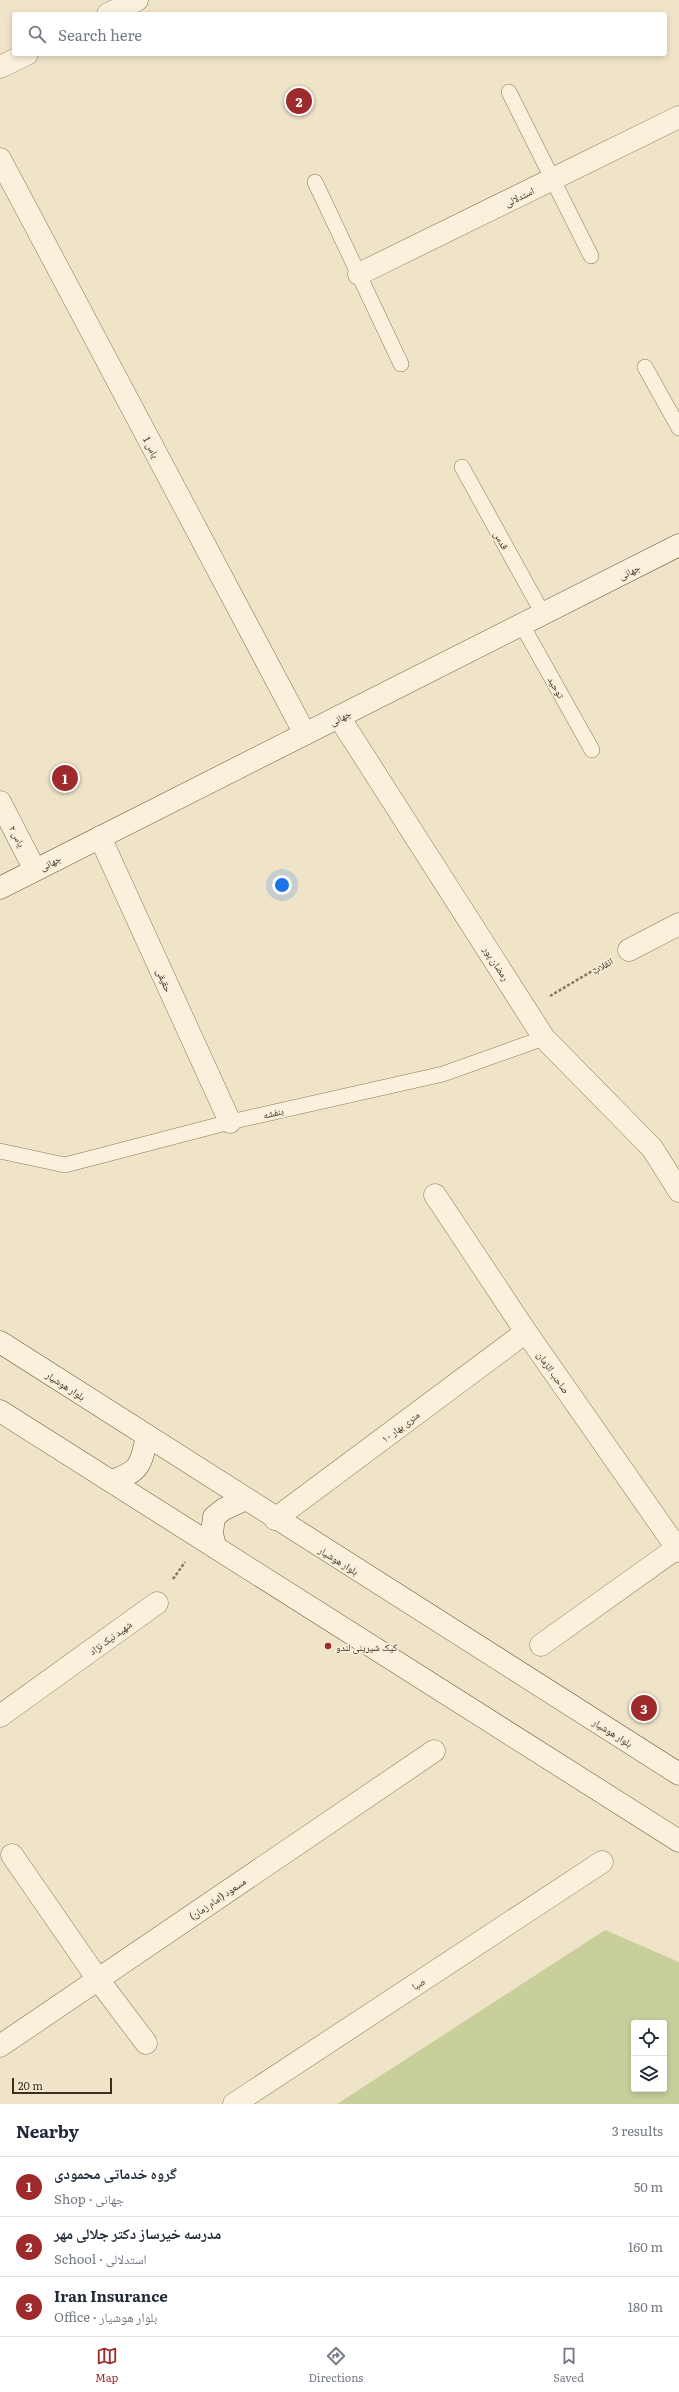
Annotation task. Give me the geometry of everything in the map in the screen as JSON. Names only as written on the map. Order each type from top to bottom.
[{"type":"street","points":[[112,12],[136,0]]},
{"type":"street","points":[[0,67],[23,56]]},
{"type":"street","name":"استدلالی","points":[[358,274],[679,117]]},
{"type":"street","name":"یاس 1","points":[[0,159],[305,734]]},
{"type":"street","name":"جهانی","points":[[0,888],[679,545]]},
{"type":"street","name":"رمضان پور","points":[[339,717],[544,1038],[652,1148],[679,1191]]},
{"type":"street","name":"یاس ۲","points":[[0,802],[35,870]]},
{"type":"street","name":"حقیقی","points":[[100,837],[230,1122]]},
{"type":"street","points":[[629,950],[679,924]]},
{"type":"street","name":"صاحب الزمان","points":[[435,1194],[526,1332],[678,1550],[541,1645]]},
{"type":"street","name":"۱۰ متری بهار","points":[[275,1519],[526,1332]]},
{"type":"street","name":"بلوار هوشیار","points":[[0,1342],[275,1519],[679,1774]]},
{"type":"street","points":[[0,1411],[679,1841]]},
{"type":"street","points":[[111,1481],[126,1476],[138,1467],[146,1436]]},
{"type":"street","points":[[208,1543],[212,1533],[214,1518],[224,1509],[246,1499]]},
{"type":"street","name":"شهید نیک نژاد","points":[[0,1716],[157,1603]]},
{"type":"street","name":"مسعود (امام زمان)","points":[[0,2046],[97,1978],[434,1751]]},
{"type":"street","points":[[12,1856],[97,1978],[146,2043]]},
{"type":"street","name":"صبا","points":[[234,2104],[602,1862]]},
{"type":"lane","points":[[509,92],[591,256]]},
{"type":"lane","points":[[314,182],[401,364]]},
{"type":"lane","points":[[645,367],[679,428]]},
{"type":"lane","name":"قدس","points":[[462,467],[543,614]]},
{"type":"lane","name":"توحید","points":[[522,625],[592,750]]},
{"type":"lane","name":"بنفشه","points":[[0,1150],[65,1164],[230,1122],[443,1074],[544,1038]]},
{"type":"path","name":"انقلاب","points":[[526,1009],[629,950]]},
{"type":"path","points":[[157,1603],[208,1543]]},
{"type":"green space","points":[[605,1930],[679,1962],[679,2104],[337,2104]]},
{"type":"place","name":"مدرسه خیرساز دکتر جلالی مهر","points":[[299,101]]},
{"type":"place","name":"گروه خدماتی محمودی","points":[[65,778]]},
{"type":"place","name":"کیک شیرینی لندو","points":[[328,1646]]},
{"type":"place","name":"Iran Insurance","points":[[644,1708]]}]
